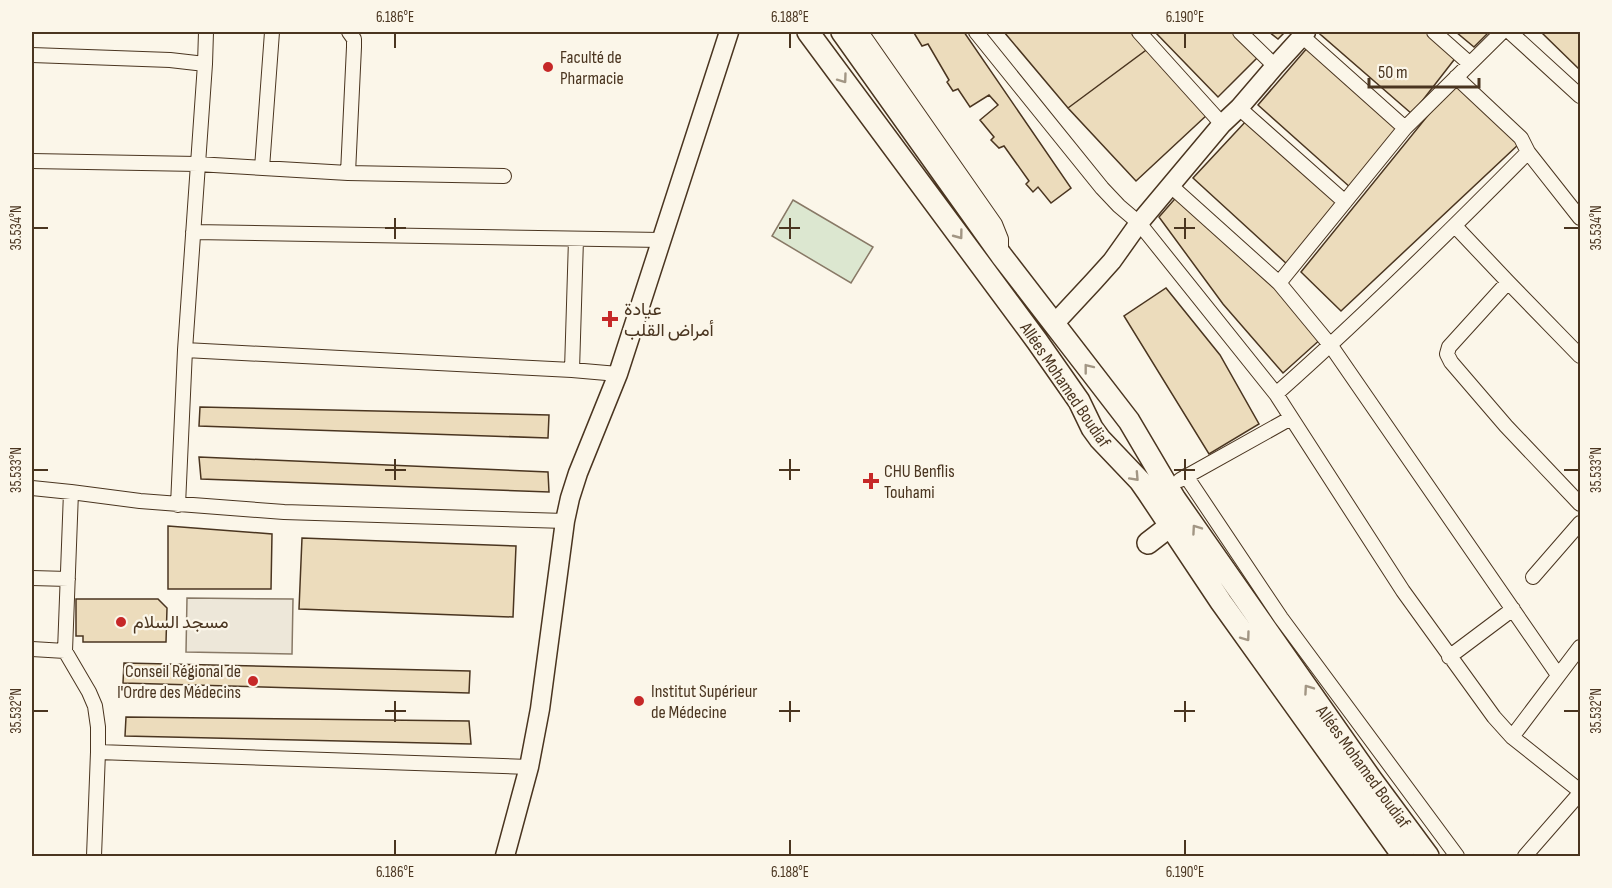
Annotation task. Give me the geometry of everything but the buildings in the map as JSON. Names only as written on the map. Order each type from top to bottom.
[{"type":"main road","name":"Allées Mohamed Boudiaf","points":[[808,32],[1037,341],[1079,400],[1092,428],[1112,453],[1140,481],[1221,602],[1403,856]]},
{"type":"main road","name":"Allées Mohamed Boudiaf","points":[[842,32],[1001,255],[1129,421],[1175,499],[1371,779],[1428,856]]},
{"type":"main road","points":[[1092,428],[1101,417],[1117,406]]},
{"type":"main road","points":[[1112,453],[1138,437]]},
{"type":"main road","points":[[1148,543],[1170,526]]},
{"type":"street","points":[[178,505],[185,350],[206,32]]},
{"type":"street","points":[[262,168],[272,32]]},
{"type":"street","points":[[348,173],[354,46],[354,39],[349,32]]},
{"type":"street","points":[[505,856],[529,767],[540,709],[570,498],[578,472],[618,374],[729,32]]},
{"type":"street","points":[[861,32],[995,224],[1001,239],[1001,255]]},
{"type":"street","points":[[976,32],[1102,188],[1139,223],[1276,394],[1403,591],[1494,717],[1512,737],[1581,792],[1525,856]]},
{"type":"street","points":[[1139,32],[1222,124]]},
{"type":"street","points":[[1240,32],[1275,66]]},
{"type":"street","points":[[1434,32],[1469,63]]},
{"type":"street","points":[[1279,283],[1405,128],[1502,32]]},
{"type":"street","points":[[1510,32],[1581,96]]},
{"type":"street","points":[[1054,324],[1112,261],[1139,223],[1222,124],[1304,34],[1405,128]]},
{"type":"street","points":[[32,55],[170,60],[205,64]]},
{"type":"street","points":[[1456,77],[1521,138],[1528,152],[1578,211]]},
{"type":"street","points":[[1239,108],[1345,202]]},
{"type":"street","points":[[1276,394],[1330,346],[1455,226],[1528,152]]},
{"type":"street","points":[[32,161],[197,164],[348,173],[504,176]]},
{"type":"street","points":[[1171,186],[1279,283],[1330,346],[1558,675]]},
{"type":"street","points":[[1455,226],[1581,356]]},
{"type":"street","points":[[193,232],[661,240]]},
{"type":"street","points":[[572,370],[576,239]]},
{"type":"street","points":[[1508,282],[1449,347],[1447,354],[1450,362],[1506,426],[1581,504]]},
{"type":"street","points":[[185,350],[618,374]]},
{"type":"street","points":[[1168,486],[1292,418]]},
{"type":"street","points":[[1186,476],[1281,618],[1457,856]]},
{"type":"street","points":[[32,488],[178,505],[285,512],[565,521]]},
{"type":"street","points":[[71,492],[65,651],[89,692],[95,706],[98,727],[94,856]]},
{"type":"street","points":[[1533,577],[1581,523]]},
{"type":"street","points":[[32,578],[68,579]]},
{"type":"street","points":[[1449,657],[1513,609]]},
{"type":"street","points":[[1512,737],[1581,647]]},
{"type":"street","points":[[32,649],[65,651]]},
{"type":"street","points":[[98,752],[529,767]]},
{"type":"green space","points":[[793,200],[873,247],[851,283],[772,236]]},
{"type":"shaded area","points":[[187,598],[293,599],[292,654],[186,652]]},
{"type":"place","name":"Faculté de Pharmacie","points":[[548,67]]},
{"type":"place","name":"عيادة أمراض القلب","points":[[610,319]]},
{"type":"place","name":"CHU Benflis Touhami","points":[[871,481]]},
{"type":"place","name":"مسجد السلام","points":[[121,622]]},
{"type":"place","name":"Conseil Régional de l'Ordre des Médecins","points":[[253,681]]},
{"type":"place","name":"Institut Supérieur de Médecine","points":[[639,701]]}]
